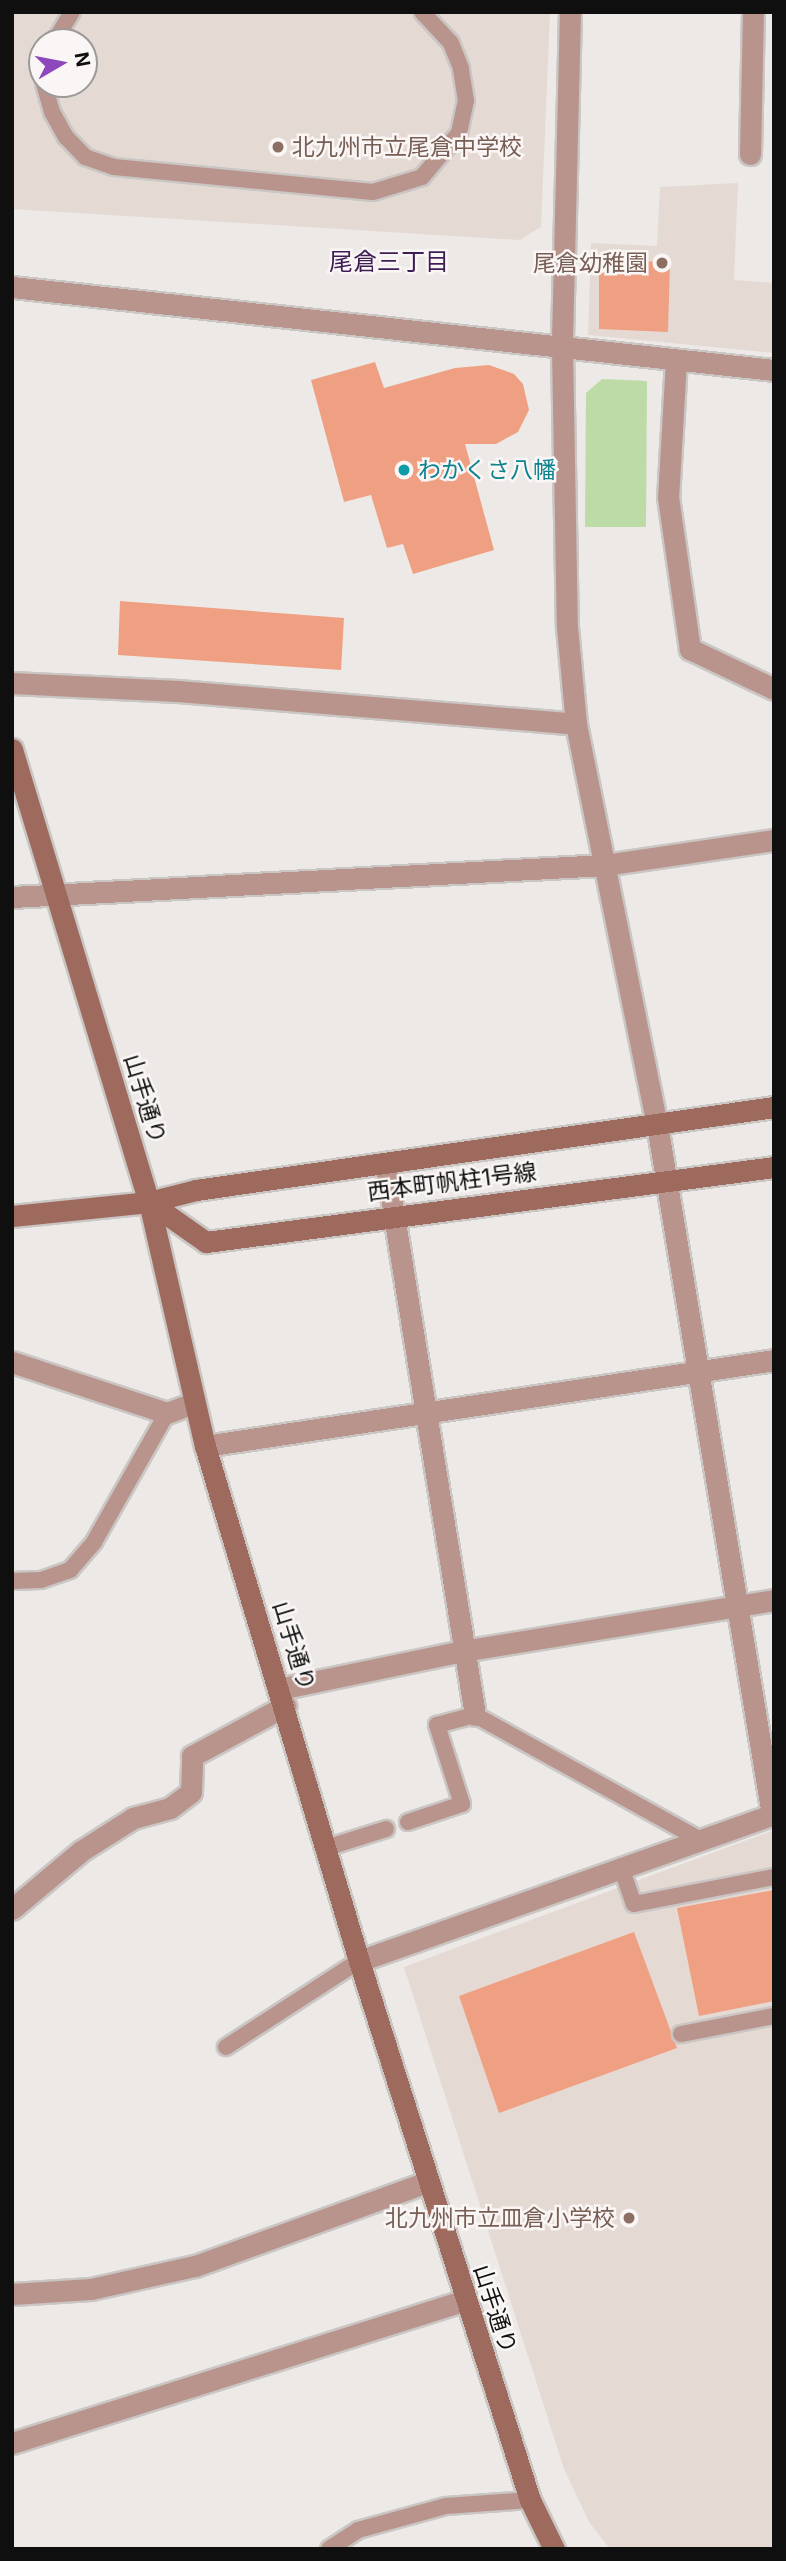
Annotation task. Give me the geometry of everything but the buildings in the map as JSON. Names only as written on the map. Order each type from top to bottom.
[{"type":"street","points":[[359,1961],[773,1814],[734,1607],[664,1185],[657,1124],[576,724],[567,627],[562,348],[570,12]]},
{"type":"street","points":[[750,154],[753,12]]},
{"type":"street","points":[[12,287],[774,370]]},
{"type":"street","points":[[676,360],[668,497],[690,649],[774,689]]},
{"type":"street","points":[[12,683],[178,691],[576,724]]},
{"type":"street","name":"山手通り","points":[[12,750],[149,1202],[193,1403],[359,1961],[426,2182],[530,2500],[554,2549]]},
{"type":"street","points":[[12,897],[604,865],[774,840]]},
{"type":"street","name":"西本町帆柱1号線","points":[[12,1216],[149,1202],[195,1190],[386,1166],[774,1107]]},
{"type":"street","points":[[386,1166],[475,1714]]},
{"type":"street","name":"西本町帆柱1号線","points":[[149,1202],[206,1242],[393,1215],[664,1185],[774,1167]]},
{"type":"street","points":[[205,1446],[774,1360]]},
{"type":"street","points":[[12,1362],[167,1413],[193,1403]]},
{"type":"street","points":[[12,1909],[81,1851],[133,1818],[170,1808],[191,1792],[192,1756],[282,1698],[463,1651],[774,1600]]},
{"type":"street","points":[[12,2294],[91,2289],[195,2266],[426,2182]]},
{"type":"street","points":[[12,2443],[465,2300]]},
{"type":"lane","points":[[62,28],[72,12]]},
{"type":"lane","points":[[48,98],[52,112],[66,137],[85,157],[114,167],[373,191],[422,177],[459,133],[466,101],[461,68],[451,43],[422,12]]},
{"type":"lane","points":[[12,1581],[41,1580],[70,1570],[94,1542],[167,1413]]},
{"type":"lane","points":[[408,1822],[462,1804],[437,1725],[475,1714],[699,1839]]},
{"type":"lane","points":[[326,1848],[386,1829]]},
{"type":"lane","points":[[621,1867],[634,1904],[774,1877]]},
{"type":"lane","points":[[226,2047],[359,1961]]},
{"type":"lane","points":[[681,2034],[774,2016]]},
{"type":"lane","points":[[329,2549],[358,2530],[446,2506],[530,2500]]},
{"type":"shaded area","name":"北九州市立尾倉中学校","points":[[12,12],[550,12],[541,227],[520,240],[12,209]]},
{"type":"shaded area","name":"尾倉幼稚園","points":[[738,183],[734,280],[774,283],[774,353],[588,335],[591,243],[657,246],[660,187]]},
{"type":"shaded area","name":"北九州市立皿倉小学校","points":[[774,1830],[774,2549],[610,2549],[589,2522],[564,2469],[404,1967]]},
{"type":"green space","points":[[602,379],[647,381],[646,527],[585,527],[586,393]]},
{"type":"place","name":"北九州市立尾倉中学校","points":[[278,147]]},
{"type":"place","name":"尾倉幼稚園","points":[[662,263]]},
{"type":"place","name":"わかくさ八幡","points":[[404,470]]},
{"type":"place","name":"北九州市立皿倉小学校","points":[[629,2218]]},
{"type":"district","name":"尾倉三丁目","points":[[389,262]]}]
